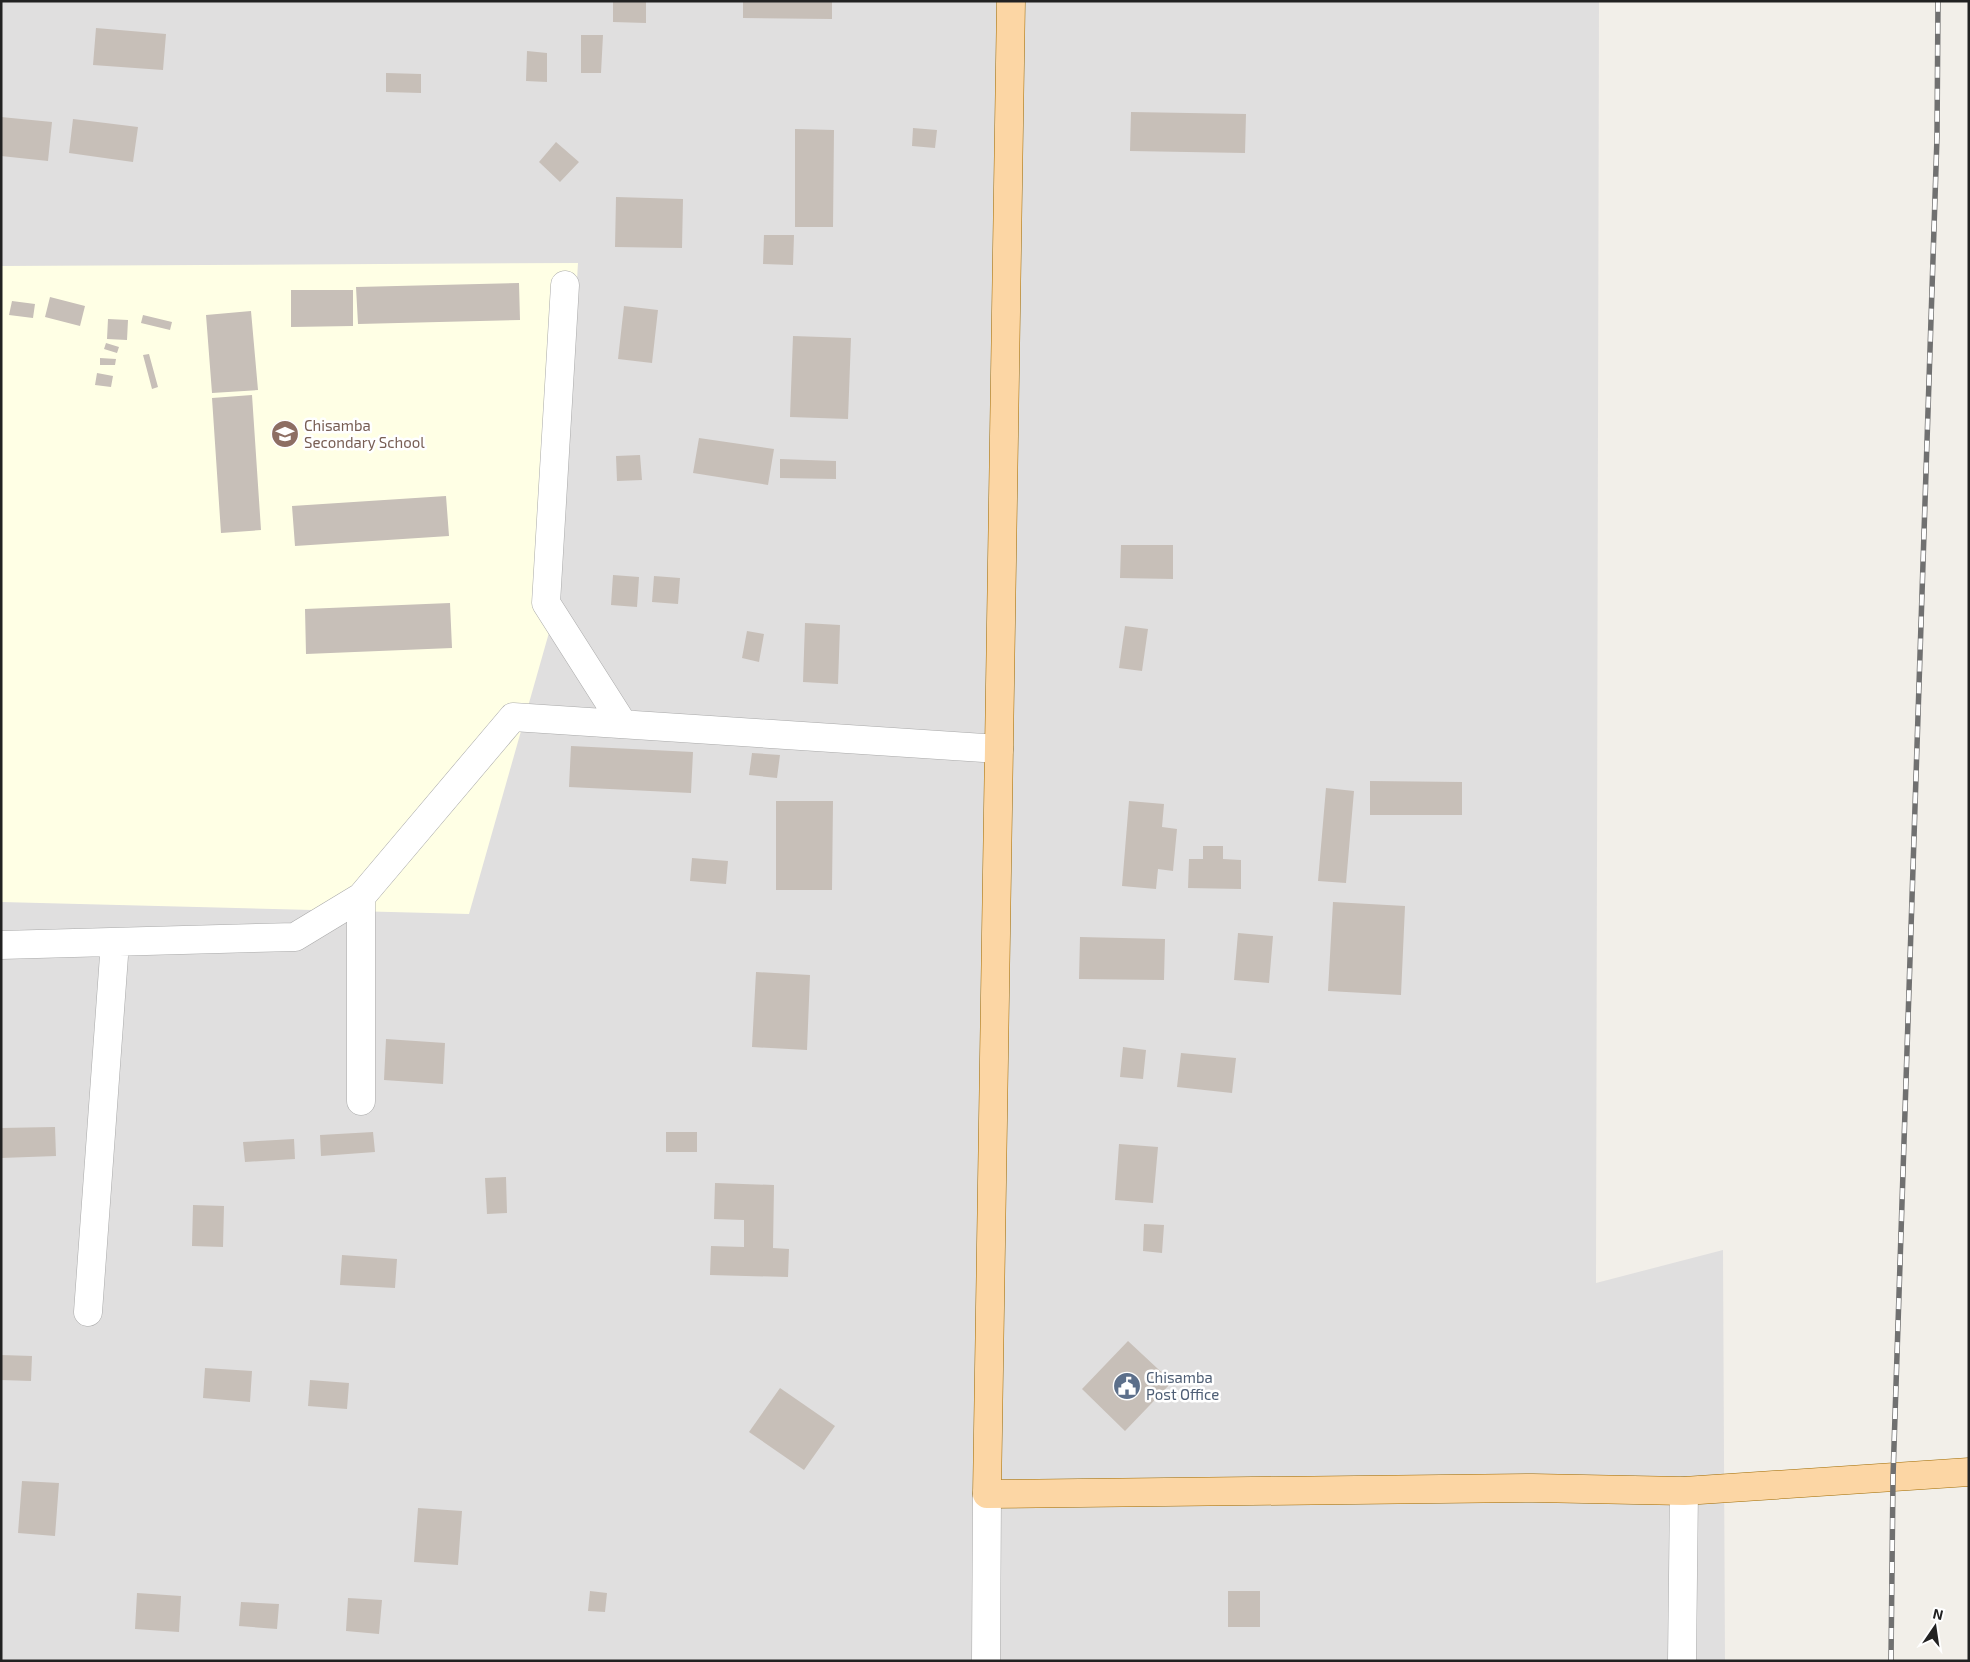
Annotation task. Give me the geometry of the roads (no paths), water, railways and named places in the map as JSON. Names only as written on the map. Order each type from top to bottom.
[{"type":"main road","points":[[1011,1],[987,1494],[1533,1488],[1684,1491],[1969,1472]]},
{"type":"street","points":[[565,285],[546,603],[623,724]]},
{"type":"street","points":[[1,945],[295,937],[361,897],[513,717],[999,749]]},
{"type":"street","points":[[361,897],[361,1101]]},
{"type":"street","points":[[88,1312],[114,942]]},
{"type":"street","points":[[1682,1661],[1684,1491]]},
{"type":"street","points":[[986,1661],[987,1494]]},
{"type":"railway","points":[[1891,1661],[1893,1477],[1937,137],[1938,1]]},
{"type":"place","name":"Chisamba Secondary School","points":[[285,434]]},
{"type":"place","name":"Chisamba Post Office","points":[[1127,1386]]}]
